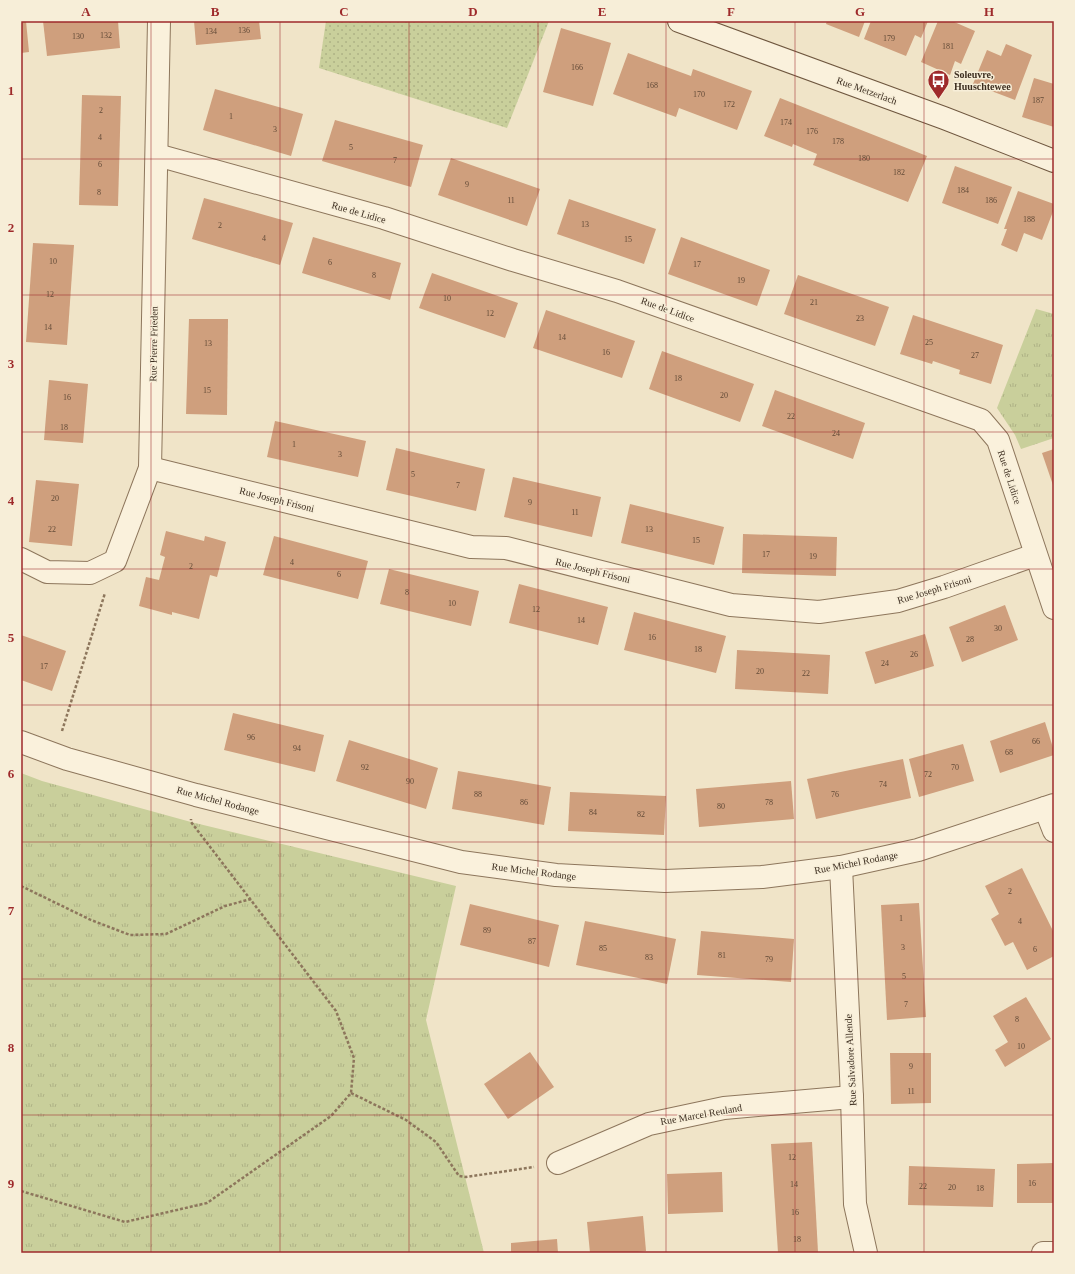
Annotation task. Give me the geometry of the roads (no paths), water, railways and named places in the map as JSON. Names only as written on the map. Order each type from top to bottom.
[{"type":"street","name":"Rue Pierre Frieden","points":[[21,559],[47,572],[90,573],[115,561],[150,468],[159,21]]},
{"type":"street","name":"Rue Metzerlach","points":[[679,21],[1054,160]]},
{"type":"street","name":"Rue de Lidice","points":[[157,155],[384,218],[513,260],[618,291],[980,420],[998,440],[1035,555],[1054,608]]},
{"type":"street","name":"Rue Joseph Frisoni","points":[[150,468],[471,547],[506,548],[731,605],[819,612],[898,601],[1035,555]]},
{"type":"street","name":"Rue Michel Rodange","points":[[21,742],[54,754],[196,795],[461,862],[556,875],[665,882],[762,877],[841,867],[918,850],[1050,807]]},
{"type":"street","points":[[1050,807],[1054,832]]},
{"type":"street","name":"Rue Salvadore Allende","points":[[841,867],[852,1097],[855,1204],[866,1253]]},
{"type":"street","name":"Rue Marcel Reuland","points":[[558,1163],[650,1124],[724,1108],[852,1097]]},
{"type":"street","points":[[1043,1253],[1054,1253]]},
{"type":"place","name":"Soleuvre, Huuschtewee","points":[[938,100]]}]
